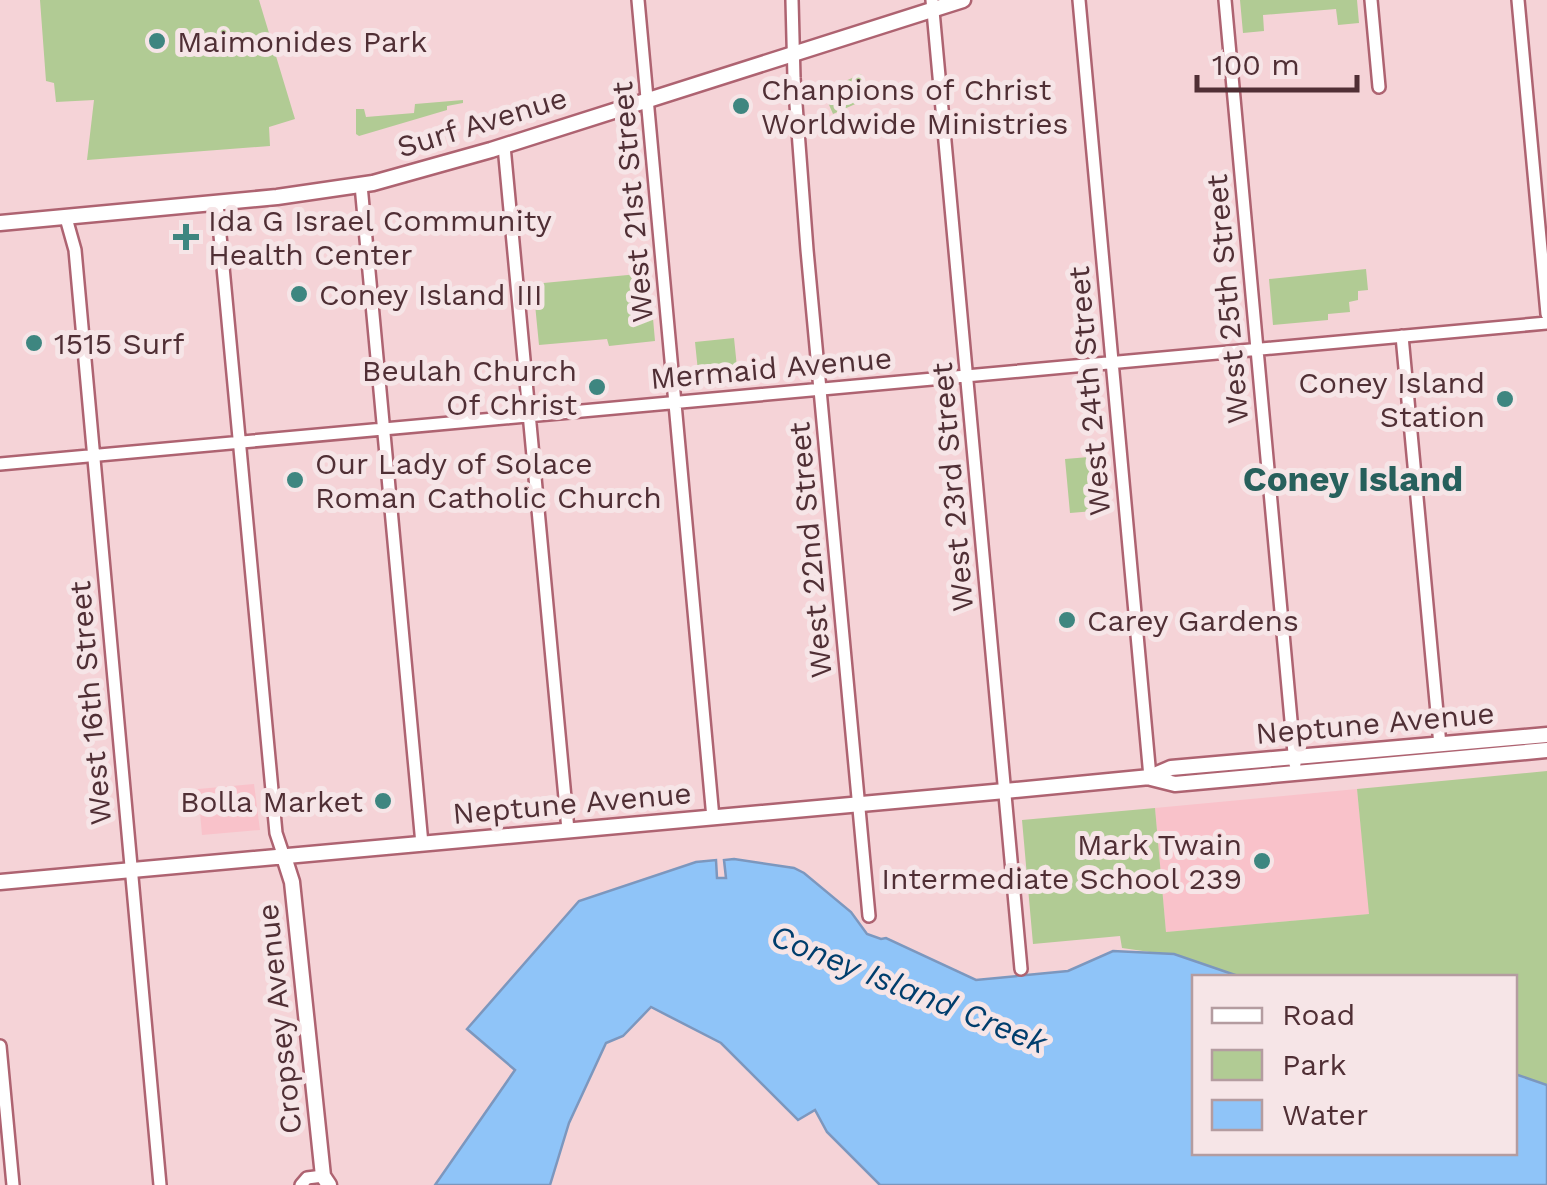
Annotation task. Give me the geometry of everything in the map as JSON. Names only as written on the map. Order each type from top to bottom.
[{"type":"main road","name":"Surf Avenue","points":[[0,224],[361,185],[504,146],[794,54],[932,5],[964,0]]},
{"type":"main road","name":"Neptune Avenue","points":[[1295,765],[1440,744],[1547,734]]},
{"type":"main road","name":"Neptune Avenue","points":[[0,882],[1006,792],[1150,777],[1171,768],[1547,750]]},
{"type":"main road","name":"Cropsey Avenue","points":[[284,857],[292,882],[324,1182]]},
{"type":"street","name":"West 21st Street","points":[[638,0],[714,818]]},
{"type":"street","name":"West 22nd Street","points":[[792,0],[820,389],[869,916]]},
{"type":"street","name":"West 24th Street","points":[[1079,0],[1150,777]]},
{"type":"street","name":"West 25th Street","points":[[1225,0],[1295,765]]},
{"type":"street","points":[[1371,0],[1378,87]]},
{"type":"street","points":[[1518,0],[1547,314]]},
{"type":"street","name":"West 23rd Street","points":[[932,5],[1021,969]]},
{"type":"street","points":[[504,146],[568,830]]},
{"type":"street","points":[[361,185],[422,844]]},
{"type":"street","points":[[216,203],[276,833],[284,857]]},
{"type":"street","name":"West 16th Street","points":[[66,218],[74,250],[160,1185]]},
{"type":"street","name":"Mermaid Avenue","points":[[0,464],[1547,322]]},
{"type":"street","points":[[1402,336],[1440,744]]},
{"type":"street","points":[[0,1046],[13,1185]]},
{"type":"street","points":[[300,1185],[307,1178],[324,1182]]},
{"type":"shaded area","points":[[254,784],[260,830],[202,835],[198,789]]},
{"type":"shaded area","name":"Mark Twain Intermediate School 239","points":[[1357,789],[1370,914],[1166,932],[1155,808]]},
{"type":"green space","name":"Maimonides Park","points":[[40,0],[259,0],[295,119],[269,127],[270,146],[87,160],[94,100],[56,102],[54,83],[46,81]]},
{"type":"green space","points":[[1240,0],[1357,0],[1359,23],[1338,25],[1336,9],[1263,15],[1264,31],[1243,33]]},
{"type":"green space","points":[[861,74],[871,97],[833,114],[823,91]]},
{"type":"green space","points":[[463,100],[447,106],[447,110],[356,134],[356,109],[364,109],[366,117],[414,113],[415,104]]},
{"type":"green space","points":[[1366,269],[1368,290],[1358,291],[1358,300],[1349,302],[1350,312],[1328,314],[1328,320],[1273,325],[1269,279]]},
{"type":"green space","points":[[649,273],[655,341],[609,346],[607,339],[539,345],[533,284]]},
{"type":"green space","points":[[734,338],[738,377],[699,381],[695,342]]},
{"type":"green space","points":[[1101,456],[1106,510],[1070,513],[1065,459]]},
{"type":"green space","points":[[1547,771],[1547,1085],[1517,1075],[1517,975],[1192,978],[1049,974],[1068,971],[1113,951],[1150,952],[1122,948],[1120,936],[1033,944],[1022,820],[1155,808],[1166,932],[1369,914],[1357,789]]},
{"type":"water","name":"Coney Island Creek","points":[[716,860],[717,878],[726,878],[724,860],[794,868],[851,912],[867,934],[886,938],[976,980],[1068,971],[1113,951],[1174,954],[1235,975],[1192,975],[1192,1155],[1517,1155],[1517,1075],[1547,1085],[1547,1185],[880,1185],[827,1132],[815,1110],[798,1120],[721,1043],[651,1007],[623,1036],[606,1043],[569,1123],[550,1185],[435,1185],[515,1070],[467,1029],[579,901],[696,862]]},
{"type":"place","name":"Maimonides Park","points":[[157,41]]},
{"type":"place","name":"Chanpions of Christ Worldwide Ministries","points":[[741,106]]},
{"type":"place","name":"Ida G Israel Community Health Center","points":[[186,237]]},
{"type":"place","name":"Coney Island III","points":[[299,294]]},
{"type":"place","name":"1515 Surf","points":[[34,343]]},
{"type":"place","name":"Beulah Church Of Christ","points":[[597,387]]},
{"type":"place","name":"Coney Island Station","points":[[1505,399]]},
{"type":"place","name":"Our Lady of Solace Roman Catholic Church","points":[[295,480]]},
{"type":"place","name":"Carey Gardens","points":[[1067,620]]},
{"type":"place","name":"Bolla Market","points":[[383,801]]},
{"type":"place","name":"Mark Twain Intermediate School 239","points":[[1262,861]]},
{"type":"district","name":"Coney Island","points":[[1353,479]]}]
